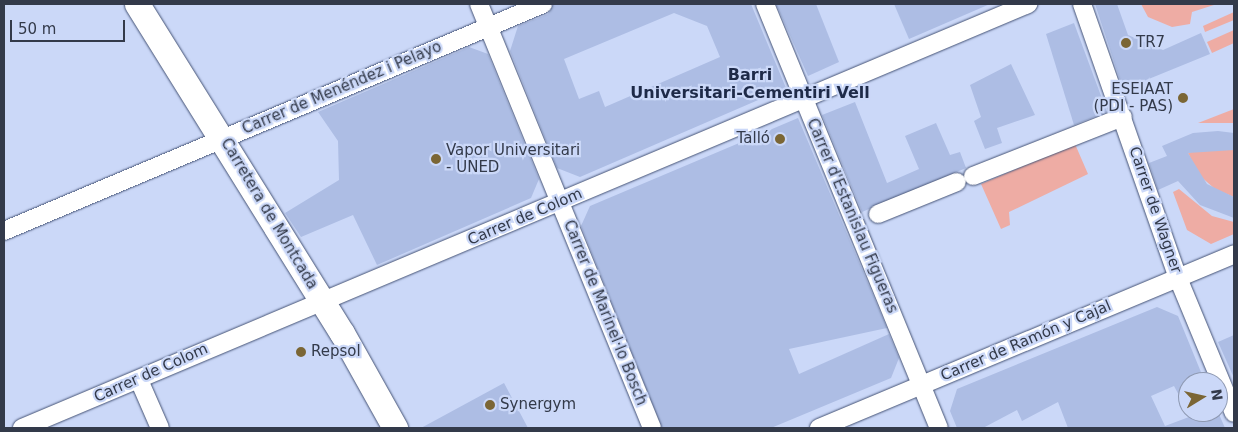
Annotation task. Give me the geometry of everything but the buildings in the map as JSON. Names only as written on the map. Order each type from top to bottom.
[{"type":"street","name":"Carretera de Montcada","points":[[137,4],[223,138],[395,428]]},
{"type":"street","name":"Carrer de Marinel·lo Bosch","points":[[479,4],[652,428]]},
{"type":"street","name":"Carrer de Menéndez i Pelayo","points":[[4,231],[543,4]]},
{"type":"street","name":"Carrer d'Estanislau Figueras","points":[[765,4],[802,96],[868,218],[940,428]]},
{"type":"street","name":"Carrer de Colom","points":[[22,428],[139,380],[229,338],[322,303],[560,202],[802,96],[1028,4]]},
{"type":"street","name":"Carrer de Wagner","points":[[1082,4],[1123,116],[1178,278],[1234,413]]},
{"type":"street","points":[[973,176],[1123,116]]},
{"type":"street","points":[[868,218],[957,182]]},
{"type":"street","name":"Carrer de Ramón y Cajal","points":[[818,428],[1234,254]]},
{"type":"street","points":[[139,380],[160,428]]},
{"type":"shaded area","points":[[1141,4],[1217,4],[1192,12],[1190,24],[1172,27],[1148,17]]},
{"type":"shaded area","points":[[1234,12],[1234,20],[1205,32],[1203,26]]},
{"type":"shaded area","points":[[1234,30],[1234,43],[1212,53],[1207,42]]},
{"type":"shaded area","points":[[1234,109],[1234,123],[1198,123]]},
{"type":"shaded area","points":[[1075,144],[1088,174],[1009,212],[1010,225],[1001,229],[981,184]]},
{"type":"shaded area","points":[[1204,148],[1234,150],[1234,197],[1215,189],[1199,175],[1188,153]]},
{"type":"shaded area","points":[[1179,189],[1212,216],[1234,222],[1234,234],[1211,244],[1187,230],[1173,192]]},
{"type":"place","name":"TR7","points":[[1126,43]]},
{"type":"place","name":"ESEIAAT (PDI - PAS)","points":[[1183,98]]},
{"type":"place","name":"Talló","points":[[780,139]]},
{"type":"place","name":"Vapor Universitari - UNED","points":[[436,159]]},
{"type":"place","name":"Repsol","points":[[301,352]]},
{"type":"place","name":"Synergym","points":[[490,405]]},
{"type":"district","name":"Barri Universitari-Cementiri Vell","points":[[750,84]]}]
